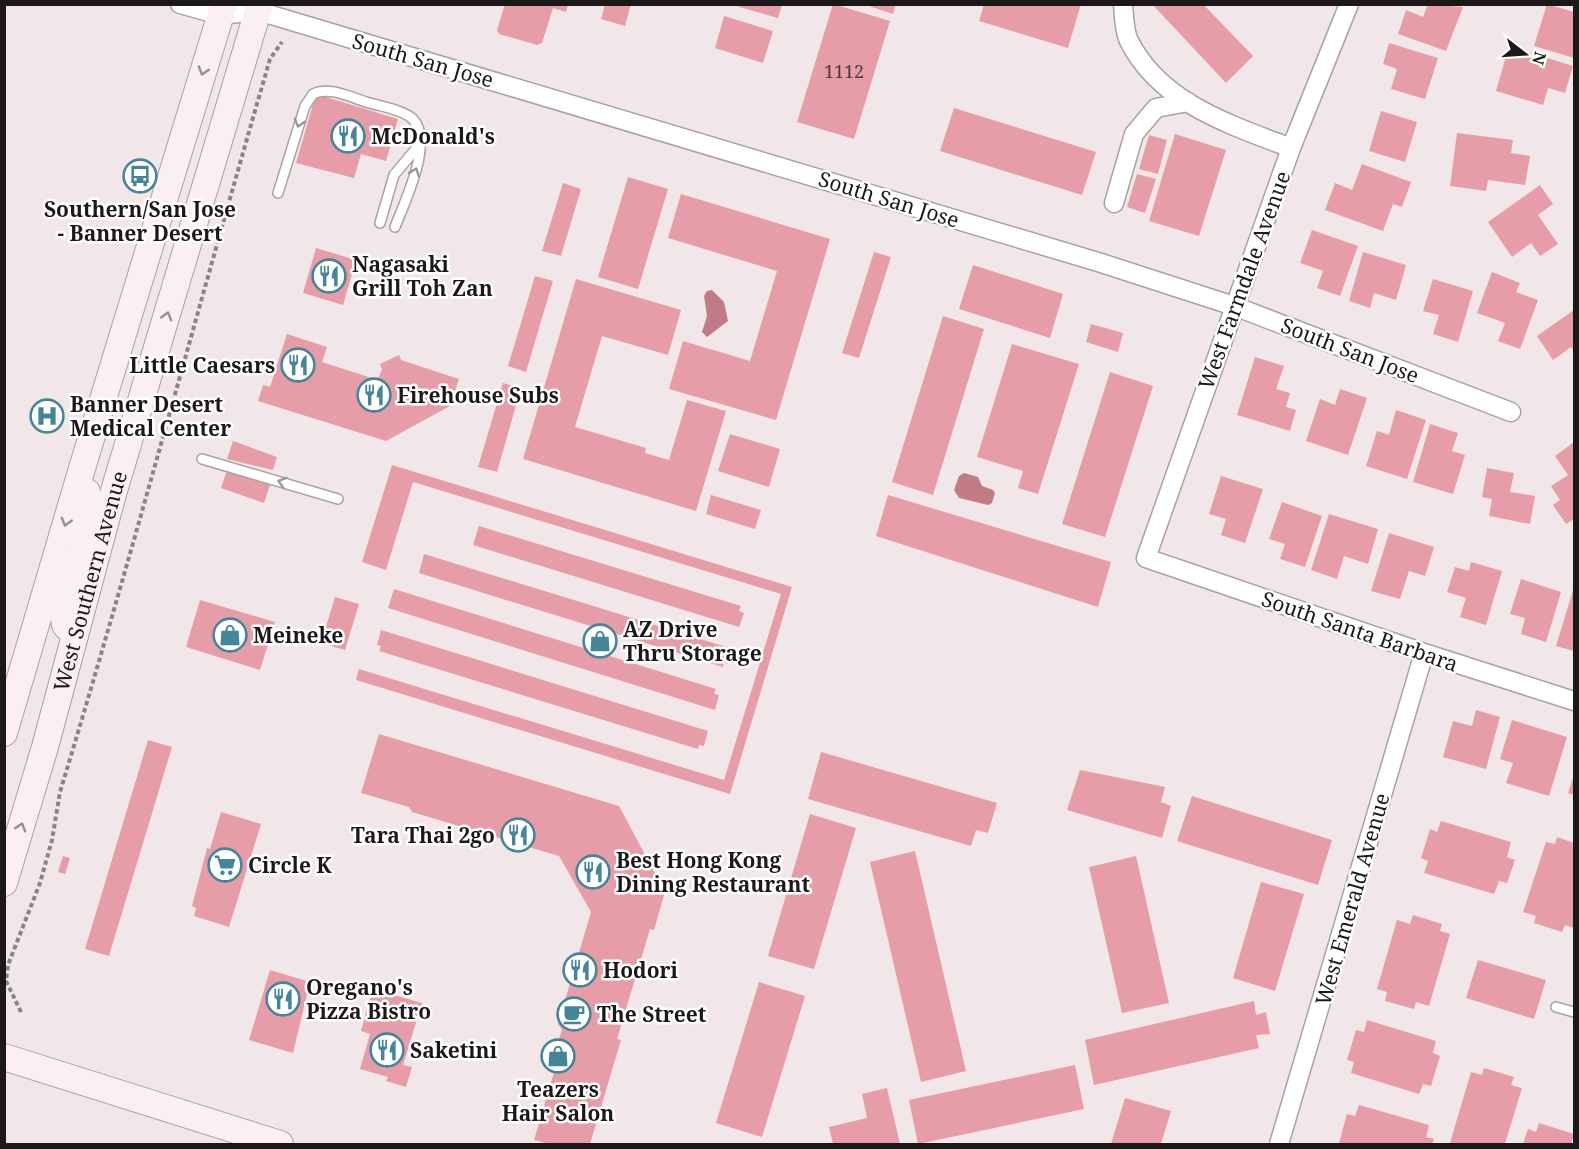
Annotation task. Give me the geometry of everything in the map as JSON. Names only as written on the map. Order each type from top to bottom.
[{"type":"main road","name":"West Southern Avenue","points":[[4,883],[256,7]]},
{"type":"main road","name":"West Southern Avenue","points":[[4,733],[222,10]]},
{"type":"main road","points":[[119,349],[154,358]]},
{"type":"main road","points":[[75,635],[65,625],[63,612],[89,506],[83,465]]},
{"type":"main road","points":[[4,1057],[280,1144]]},
{"type":"street","points":[[180,4],[222,10],[256,7]]},
{"type":"street","points":[[1123,4],[1128,40],[1159,81],[1205,114],[1290,148]]},
{"type":"street","name":"West Farmdale Avenue","points":[[1146,558],[1290,148],[1349,4]]},
{"type":"street","name":"South San Jose","points":[[256,7],[1087,258],[1234,306],[1511,412]]},
{"type":"street","points":[[1113,203],[1134,134],[1156,108],[1188,102]]},
{"type":"street","name":"South Santa Barbara","points":[[1146,558],[1424,653],[1575,701]]},
{"type":"street","name":"West Emerald Avenue","points":[[1279,1144],[1424,653]]},
{"type":"lane","points":[[278,193],[304,106],[318,91],[328,90],[410,116],[419,128],[419,162],[395,228]]},
{"type":"lane","points":[[380,223],[394,175],[420,144]]},
{"type":"lane","points":[[202,459],[338,499]]},
{"type":"lane","points":[[1556,1007],[1575,1012]]},
{"type":"path","points":[[21,1012],[6,981],[8,965],[40,883],[52,840],[60,792],[144,504],[211,260],[270,59],[282,42]]},
{"type":"shaded area","points":[[712,290],[724,302],[728,321],[707,337],[702,332],[707,316],[704,296],[707,291]]},
{"type":"shaded area","points":[[964,473],[978,477],[982,486],[993,490],[995,493],[992,503],[988,505],[959,498],[954,490],[959,476]]},
{"type":"building","points":[[505,4],[568,4],[566,12],[553,8],[542,43],[537,45],[499,34],[497,30]]},
{"type":"building","points":[[605,4],[631,4],[625,26],[601,19]]},
{"type":"building","points":[[833,4],[890,21],[854,139],[797,122]]},
{"type":"building","points":[[863,4],[896,4],[893,14]]},
{"type":"building","points":[[984,4],[1081,4],[1068,48],[979,21]]},
{"type":"building","points":[[1152,4],[1203,4],[1253,56],[1226,83]]},
{"type":"building","points":[[1428,4],[1463,7],[1446,51],[1398,34],[1406,10],[1423,17]]},
{"type":"building","points":[[1547,4],[1574,12],[1574,58],[1534,46]]},
{"type":"building","points":[[733,5],[782,5],[778,18]]},
{"type":"building","points":[[724,16],[773,31],[763,63],[715,48]]},
{"type":"building","points":[[1389,43],[1438,58],[1425,99],[1391,89],[1397,69],[1383,64]]},
{"type":"building","points":[[1509,46],[1573,66],[1565,93],[1548,88],[1543,105],[1496,91]]},
{"type":"building","name":"McDonald's","points":[[316,94],[398,119],[386,161],[361,154],[354,178],[296,163]]},
{"type":"building","points":[[954,108],[1096,152],[1082,195],[940,151]]},
{"type":"building","points":[[1381,111],[1417,122],[1405,162],[1369,151]]},
{"type":"building","points":[[1457,133],[1513,140],[1511,153],[1530,156],[1525,185],[1488,180],[1486,191],[1450,186]]},
{"type":"building","points":[[1175,134],[1226,150],[1199,236],[1149,221]]},
{"type":"building","points":[[1149,135],[1167,140],[1158,174],[1139,169]]},
{"type":"building","points":[[139,163],[146,165],[142,181],[135,179]]},
{"type":"building","points":[[1362,164],[1411,182],[1402,207],[1393,204],[1383,231],[1325,210],[1335,183],[1352,190]]},
{"type":"building","points":[[1137,174],[1156,179],[1145,213],[1127,207]]},
{"type":"building","points":[[628,177],[668,189],[638,289],[598,277]]},
{"type":"building","points":[[563,183],[581,189],[561,256],[542,251]]},
{"type":"building","points":[[1540,185],[1553,204],[1538,215],[1558,244],[1540,256],[1531,243],[1512,257],[1488,222]]},
{"type":"building","points":[[681,194],[830,239],[776,420],[669,389],[683,341],[750,361],[777,271],[668,238]]},
{"type":"building","points":[[1312,230],[1358,246],[1340,296],[1317,288],[1323,271],[1300,263]]},
{"type":"building","name":"Nagasaki Grill Toh Zan","points":[[316,248],[356,260],[343,305],[303,293]]},
{"type":"building","points":[[874,252],[891,257],[859,358],[842,353]]},
{"type":"building","points":[[1363,252],[1406,265],[1396,300],[1374,293],[1370,308],[1349,301]]},
{"type":"building","points":[[973,265],[1063,294],[1050,338],[959,309]]},
{"type":"building","points":[[1492,272],[1520,283],[1516,292],[1538,300],[1520,349],[1498,341],[1505,323],[1477,313]]},
{"type":"building","points":[[535,276],[553,281],[526,372],[508,366]]},
{"type":"building","points":[[576,279],[681,310],[668,355],[602,336],[575,427],[646,448],[645,453],[669,460],[687,400],[726,411],[696,511],[523,459]]},
{"type":"building","points":[[1433,279],[1473,291],[1458,342],[1433,334],[1439,315],[1423,311]]},
{"type":"building","points":[[1574,310],[1574,351],[1571,347],[1553,360],[1537,336]]},
{"type":"building","points":[[943,316],[984,329],[933,495],[892,482]]},
{"type":"building","points":[[1091,324],[1123,333],[1118,352],[1086,342]]},
{"type":"building","points":[[287,334],[327,347],[322,362],[378,380],[382,369],[380,364],[399,355],[401,360],[459,379],[450,406],[386,441],[258,401],[263,385],[270,387]]},
{"type":"building","points":[[1012,344],[1079,364],[1038,494],[1018,488],[1023,471],[977,457]]},
{"type":"building","points":[[1255,357],[1284,366],[1276,389],[1290,393],[1286,407],[1296,410],[1290,431],[1237,415]]},
{"type":"building","points":[[1110,372],[1153,386],[1105,537],[1062,524]]},
{"type":"building","points":[[503,383],[521,388],[497,472],[478,467]]},
{"type":"building","points":[[1340,389],[1367,398],[1348,455],[1306,441],[1320,399],[1335,405]]},
{"type":"building","points":[[1396,410],[1426,420],[1407,479],[1366,466],[1377,431],[1389,435]]},
{"type":"building","points":[[1430,424],[1458,433],[1452,451],[1465,455],[1453,494],[1413,482]]},
{"type":"building","points":[[730,434],[780,449],[769,487],[718,471]]},
{"type":"building","points":[[233,441],[277,457],[273,470],[227,459]]},
{"type":"building","points":[[1574,442],[1574,519],[1566,524],[1553,505],[1560,500],[1551,486],[1568,475],[1555,456]]},
{"type":"building","points":[[392,465],[792,587],[730,794],[356,680],[359,669],[724,780],[781,594],[413,482],[386,570],[362,562]]},
{"type":"building","points":[[1487,468],[1514,473],[1510,492],[1535,496],[1530,524],[1489,516],[1492,499],[1482,497]]},
{"type":"building","points":[[227,470],[270,485],[264,503],[221,488]]},
{"type":"building","points":[[1221,476],[1263,489],[1245,543],[1221,535],[1226,519],[1209,514]]},
{"type":"building","points":[[711,495],[761,510],[755,529],[706,514]]},
{"type":"building","points":[[888,495],[1111,562],[1098,607],[876,536]]},
{"type":"building","points":[[1282,502],[1322,516],[1305,567],[1280,559],[1285,544],[1269,539]]},
{"type":"building","points":[[1329,514],[1378,529],[1368,564],[1344,556],[1337,579],[1311,570]]},
{"type":"building","points":[[479,526],[741,606],[739,611],[744,613],[739,627],[473,545]]},
{"type":"building","points":[[1389,533],[1434,547],[1425,576],[1409,571],[1400,599],[1371,591]]},
{"type":"building","points":[[424,554],[733,649],[728,664],[724,662],[723,667],[419,573]]},
{"type":"building","points":[[1471,562],[1502,571],[1486,625],[1460,617],[1466,598],[1447,592],[1455,567],[1469,571]]},
{"type":"building","points":[[1521,579],[1561,592],[1546,642],[1521,634],[1525,618],[1510,614]]},
{"type":"building","points":[[1574,587],[1574,651],[1556,646]]},
{"type":"building","points":[[394,589],[716,689],[714,694],[719,695],[715,710],[388,608]]},
{"type":"building","points":[[335,597],[359,604],[345,650],[321,643]]},
{"type":"building","name":"Meineke","points":[[200,600],[275,622],[260,670],[186,647]]},
{"type":"building","points":[[381,630],[708,731],[704,746],[699,745],[698,749],[379,651],[381,646],[377,645]]},
{"type":"building","points":[[1476,710],[1500,717],[1486,769],[1443,757],[1453,721],[1472,726]]},
{"type":"building","points":[[1512,720],[1567,737],[1549,796],[1506,783],[1513,763],[1500,759]]},
{"type":"building","points":[[379,734],[619,806],[665,892],[654,930],[650,929],[617,1039],[621,1040],[590,1144],[549,1144],[534,1140],[555,1069],[551,1063],[562,1030],[558,1024],[591,912],[559,856],[412,812],[409,807],[361,793]]},
{"type":"building","points":[[148,740],[172,747],[109,956],[85,949]]},
{"type":"building","points":[[821,752],[997,803],[988,833],[976,830],[971,846],[808,799]]},
{"type":"building","points":[[1080,770],[1165,787],[1161,802],[1171,806],[1162,838],[1067,810]]},
{"type":"building","points":[[1574,775],[1574,795],[1568,793]]},
{"type":"building","points":[[1192,796],[1332,840],[1318,885],[1177,841]]},
{"type":"building","name":"Circle K","points":[[221,812],[261,824],[229,927],[194,916],[196,908],[192,906],[207,848],[210,849]]},
{"type":"building","points":[[810,814],[856,828],[814,969],[768,956]]},
{"type":"building","points":[[1441,821],[1511,842],[1507,857],[1515,860],[1507,883],[1499,881],[1494,894],[1424,873],[1428,861],[1421,858],[1430,829],[1437,832]]},
{"type":"building","points":[[1557,837],[1574,843],[1574,928],[1565,925],[1562,932],[1534,923],[1536,916],[1523,912],[1546,842],[1555,844]]},
{"type":"building","points":[[915,851],[966,1071],[921,1082],[870,862]]},
{"type":"building","points":[[63,856],[70,858],[65,874],[58,872]]},
{"type":"building","points":[[1136,856],[1169,1003],[1122,1013],[1089,867]]},
{"type":"building","points":[[1261,882],[1304,894],[1275,991],[1233,978]]},
{"type":"building","points":[[1413,915],[1442,924],[1440,931],[1450,934],[1429,1006],[1416,1002],[1414,1009],[1385,1001],[1387,992],[1377,989],[1397,920],[1410,924]]},
{"type":"building","points":[[1478,960],[1546,980],[1534,1019],[1466,998]]},
{"type":"building","name":"Oregano's Pizza Bistro","points":[[270,970],[310,982],[293,1053],[249,1040]]},
{"type":"building","points":[[759,982],[805,996],[762,1137],[716,1123]]},
{"type":"building","name":"Saketini","points":[[373,989],[422,1003],[403,1065],[412,1067],[406,1087],[386,1081],[388,1077],[360,1069],[370,1034],[361,1031]]},
{"type":"building","points":[[1254,1001],[1256,1015],[1266,1012],[1270,1034],[1256,1035],[1259,1048],[1094,1085],[1085,1040]]},
{"type":"building","points":[[1367,1020],[1436,1041],[1433,1053],[1440,1056],[1431,1086],[1423,1084],[1419,1094],[1351,1073],[1354,1062],[1347,1060],[1356,1030],[1364,1032]]},
{"type":"building","points":[[1075,1065],[1084,1109],[918,1144],[909,1100]]},
{"type":"building","points":[[1484,1068],[1514,1077],[1511,1085],[1522,1088],[1505,1144],[1450,1143],[1471,1072],[1482,1075]]},
{"type":"building","points":[[887,1088],[900,1144],[833,1144],[829,1127],[867,1118],[862,1094]]},
{"type":"building","points":[[1125,1098],[1171,1111],[1161,1144],[1111,1144]]},
{"type":"building","points":[[1359,1105],[1429,1125],[1426,1137],[1434,1139],[1432,1144],[1339,1143],[1347,1114],[1355,1116]]},
{"type":"building","points":[[1539,1123],[1574,1134],[1571,1144],[1523,1144],[1528,1129],[1536,1132]]},
{"type":"place","name":"McDonald's","points":[[348,136]]},
{"type":"place","name":"Southern/San Jose - Banner Desert","points":[[140,176]]},
{"type":"place","name":"Nagasaki Grill Toh Zan","points":[[329,276]]},
{"type":"place","name":"Little Caesars","points":[[298,365]]},
{"type":"place","name":"Firehouse Subs","points":[[374,395]]},
{"type":"place","name":"Banner Desert Medical Center","points":[[47,416]]},
{"type":"place","name":"Meineke","points":[[230,635]]},
{"type":"place","name":"AZ Drive Thru Storage","points":[[600,641]]},
{"type":"place","name":"Tara Thai 2go","points":[[518,835]]},
{"type":"place","name":"Circle K","points":[[225,865]]},
{"type":"place","name":"Best Hong Kong Dining Restaurant","points":[[593,872]]},
{"type":"place","name":"Hodori","points":[[580,970]]},
{"type":"place","name":"Oregano's Pizza Bistro","points":[[283,999]]},
{"type":"place","name":"The Street","points":[[574,1014]]},
{"type":"place","name":"Saketini","points":[[387,1050]]},
{"type":"place","name":"Teazers Hair Salon","points":[[558,1056]]}]
